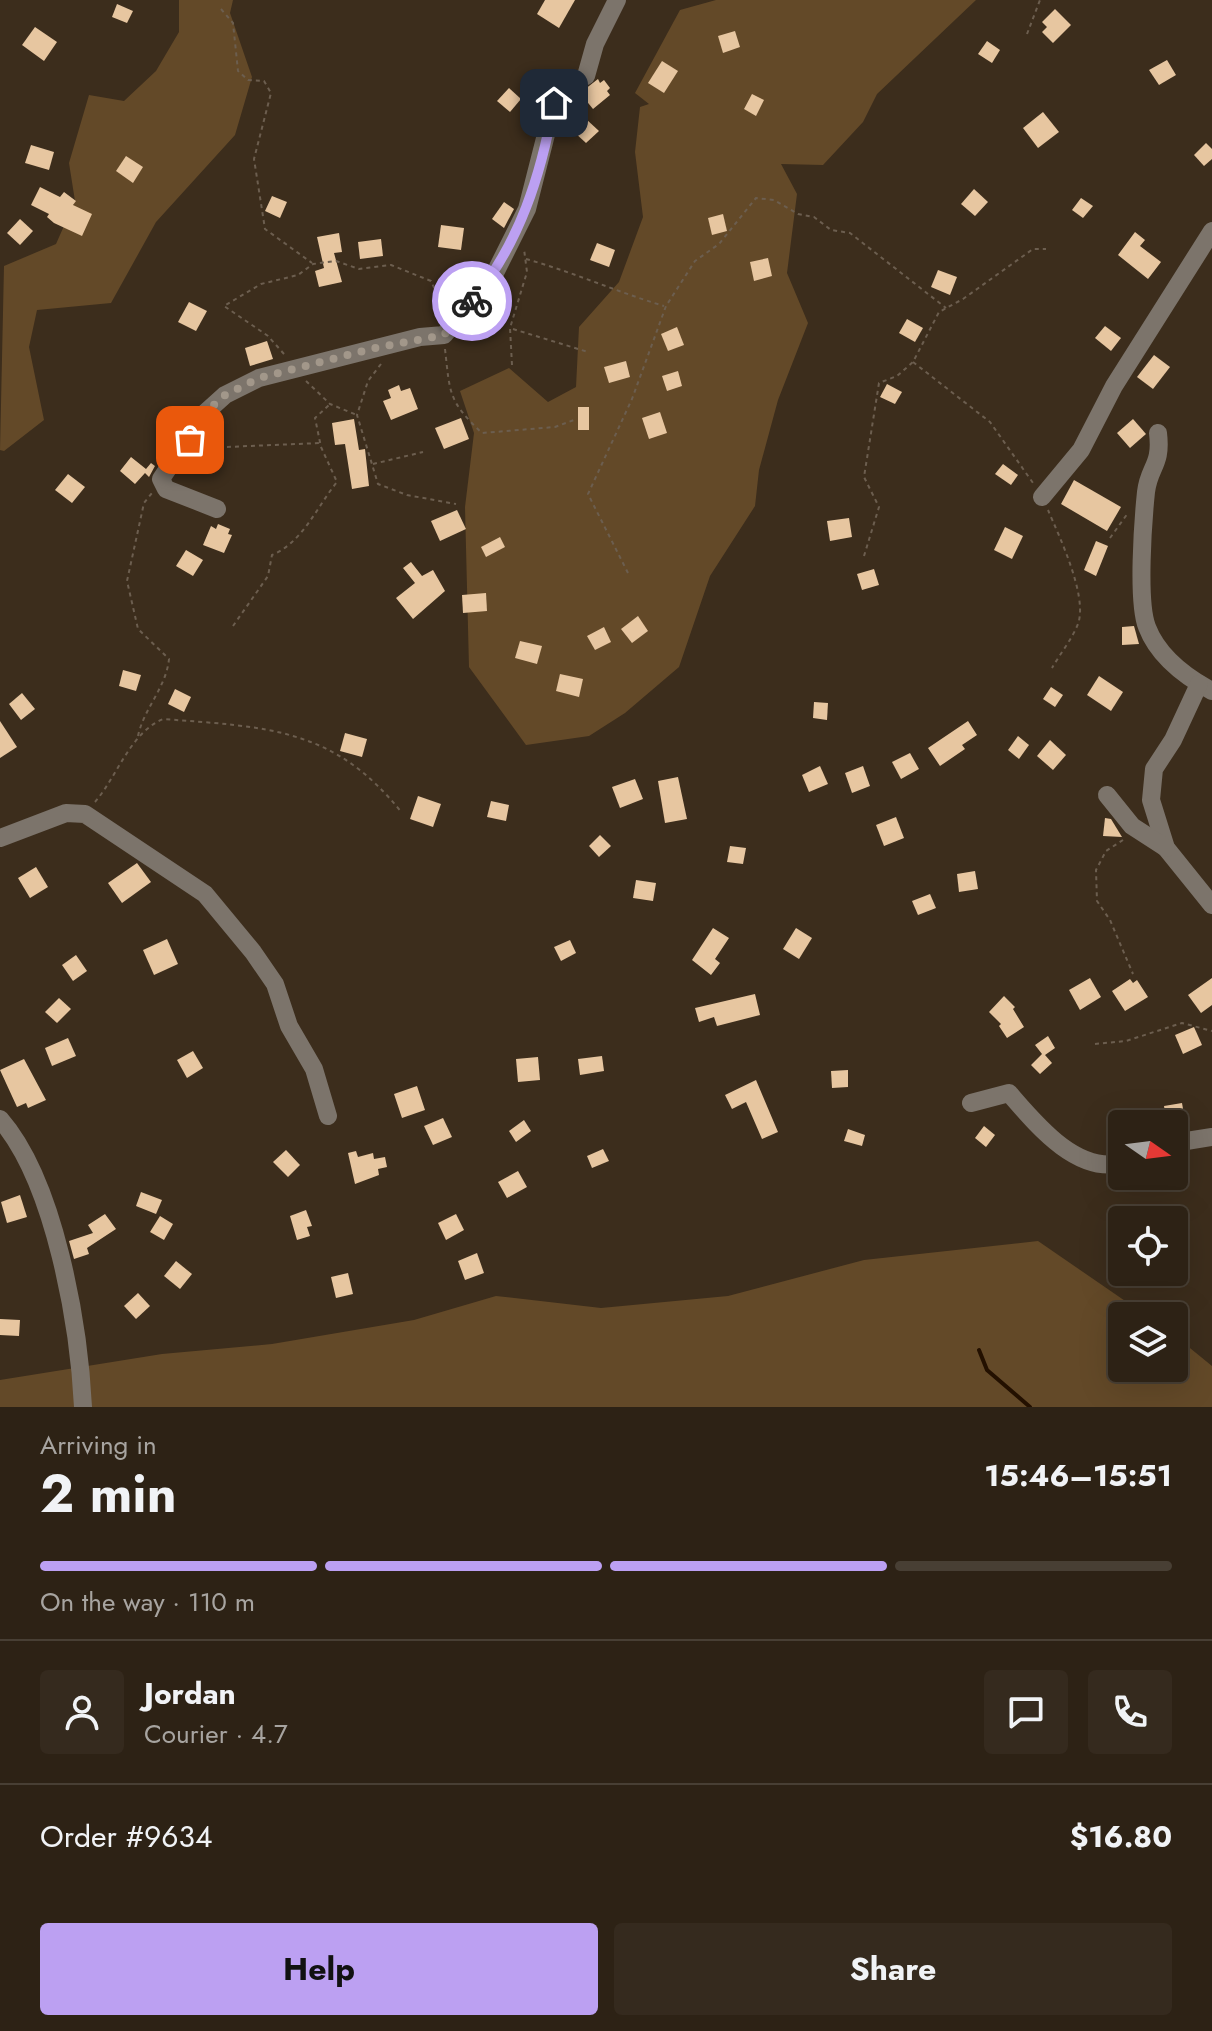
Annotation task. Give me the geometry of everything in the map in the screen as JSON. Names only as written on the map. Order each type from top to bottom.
[{"type":"street","points":[[217,509],[166,489],[161,479],[205,413],[225,395],[259,378],[296,367],[444,335],[495,273],[521,223],[554,103],[564,87],[586,76],[595,44],[617,0]]},
{"type":"street","points":[[1042,497],[1081,450],[1114,386],[1212,231]]},
{"type":"street","points":[[1158,433],[1161,456],[1146,488],[1143,586],[1147,627],[1164,655],[1205,688],[1154,769],[1151,800],[1166,848]]},
{"type":"street","points":[[1107,795],[1132,826],[1166,848],[1212,905]]},
{"type":"street","points":[[0,838],[66,813],[85,814],[205,894],[275,984],[289,1026],[314,1069],[328,1116]]},
{"type":"street","points":[[971,1103],[1009,1093],[1073,1155],[1097,1163],[1108,1163]]},
{"type":"street","points":[[0,1119],[39,1181],[73,1310],[80,1354],[83,1407]]},
{"type":"street","points":[[1188,1141],[1212,1137]]},
{"type":"path","points":[[1027,34],[1040,0]]},
{"type":"path","points":[[221,9],[233,23],[238,71],[248,80],[264,81],[271,93],[254,159],[265,229],[313,264]]},
{"type":"path","points":[[628,573],[588,494],[632,399],[666,306],[695,261],[719,244],[756,198],[774,200],[798,214],[814,217],[831,230],[850,233],[946,308]]},
{"type":"path","points":[[512,365],[510,328],[527,272],[521,223]]},
{"type":"path","points":[[864,556],[879,507],[864,477],[879,383],[897,376],[913,362],[939,312],[1033,249],[1046,249]]},
{"type":"path","points":[[526,259],[559,268],[600,287],[666,306]]},
{"type":"path","points":[[357,415],[330,404],[268,336],[224,306],[261,284],[298,275],[313,264],[336,261],[359,269],[391,265],[431,281],[444,309],[449,385],[457,410],[482,433],[555,427],[574,420]]},
{"type":"path","points":[[510,328],[588,352]]},
{"type":"path","points":[[396,345],[368,381],[357,415],[378,484],[407,495],[456,504]]},
{"type":"path","points":[[913,362],[990,422],[1042,497],[1073,574],[1079,606],[1079,623],[1052,668]]},
{"type":"path","points":[[233,626],[268,576],[272,555],[286,549],[309,525],[317,507],[337,482],[320,443],[315,418],[330,404]]},
{"type":"path","points":[[182,450],[320,443]]},
{"type":"path","points":[[372,464],[423,452]]},
{"type":"path","points":[[137,737],[142,717],[167,678],[169,659],[138,629],[127,581],[144,503],[161,479]]},
{"type":"path","points":[[85,814],[113,781],[137,737],[148,725],[163,719],[298,735],[348,758],[382,787],[402,813]]},
{"type":"path","points":[[1132,826],[1123,841],[1106,851],[1096,870],[1097,901],[1110,920],[1133,974]]},
{"type":"path","points":[[1095,1044],[1126,1041],[1182,1023],[1212,1031]]},
{"type":"shaded area","points":[[179,0],[233,0],[230,13],[252,77],[235,135],[156,222],[111,303],[37,310],[29,347],[44,420],[4,451],[0,450],[4,266],[56,244],[75,201],[69,163],[89,95],[124,101],[156,71],[179,32]]},
{"type":"shaded area","points":[[716,0],[976,0],[877,94],[863,122],[823,165],[781,164],[797,194],[787,273],[808,323],[778,400],[759,470],[755,506],[710,576],[679,667],[625,713],[589,736],[526,745],[469,667],[465,507],[474,433],[460,391],[509,368],[548,402],[576,387],[579,327],[619,282],[643,217],[635,152],[640,107],[649,104],[635,93],[680,10]]},
{"type":"shaded area","points":[[1038,1241],[1127,1302],[1108,1302],[1108,1382],[1188,1382],[1188,1346],[1212,1366],[1212,1407],[0,1407],[0,1380],[162,1354],[272,1344],[414,1320],[496,1296],[601,1308],[728,1296],[864,1260]]},
{"type":"building","points":[[545,0],[575,0],[559,28],[537,14]]},
{"type":"building","points":[[117,4],[133,11],[127,23],[112,17]]},
{"type":"building","points":[[1055,9],[1071,25],[1053,43],[1042,32],[1047,27],[1042,22]]},
{"type":"building","points":[[35,27],[57,42],[44,61],[22,45]]},
{"type":"building","points":[[735,31],[740,47],[723,53],[718,36]]},
{"type":"building","points":[[987,41],[1000,50],[992,63],[978,54]]},
{"type":"building","points":[[1167,60],[1176,75],[1159,85],[1149,70]]},
{"type":"building","points":[[662,61],[678,71],[664,93],[648,83]]},
{"type":"building","points":[[598,79],[600,83],[604,80],[610,88],[607,91],[610,95],[593,109],[580,93]]},
{"type":"building","points":[[509,88],[521,99],[510,112],[497,101]]},
{"type":"building","points":[[752,94],[764,100],[756,116],[744,109]]},
{"type":"building","points":[[1043,112],[1059,132],[1038,148],[1023,128]]},
{"type":"building","points":[[586,119],[599,131],[586,143],[574,132]]},
{"type":"building","points":[[1206,143],[1212,149],[1212,159],[1204,166],[1194,155]]},
{"type":"building","points":[[31,145],[54,152],[49,170],[25,163]]},
{"type":"building","points":[[126,156],[143,167],[133,183],[116,171]]},
{"type":"building","points":[[40,187],[60,197],[64,192],[76,201],[73,205],[92,214],[82,236],[54,223],[47,217],[49,214],[31,205]]},
{"type":"building","points":[[974,189],[988,202],[975,216],[961,204]]},
{"type":"building","points":[[272,196],[287,202],[280,218],[265,211]]},
{"type":"building","points":[[1081,198],[1093,206],[1083,218],[1072,210]]},
{"type":"building","points":[[504,202],[514,209],[504,228],[492,219]]},
{"type":"building","points":[[723,214],[727,231],[712,235],[708,218]]},
{"type":"building","points":[[20,219],[33,231],[20,245],[7,233]]},
{"type":"building","points":[[441,225],[464,228],[461,250],[438,247]]},
{"type":"building","points":[[1135,232],[1145,240],[1140,246],[1161,262],[1148,279],[1118,255]]},
{"type":"building","points":[[339,233],[342,252],[334,253],[342,282],[319,287],[315,271],[324,268],[317,237]]},
{"type":"building","points":[[381,239],[383,256],[360,259],[358,242]]},
{"type":"building","points":[[597,243],[615,250],[609,267],[590,260]]},
{"type":"building","points":[[768,258],[772,276],[754,281],[750,262]]},
{"type":"building","points":[[457,270],[472,272],[465,290],[454,289]]},
{"type":"building","points":[[938,270],[957,277],[950,295],[931,287]]},
{"type":"building","points":[[189,302],[207,311],[196,331],[178,322]]},
{"type":"building","points":[[907,319],[923,328],[915,342],[899,333]]},
{"type":"building","points":[[1105,326],[1121,338],[1111,351],[1095,338]]},
{"type":"building","points":[[677,327],[684,345],[668,351],[661,334]]},
{"type":"building","points":[[267,341],[273,359],[250,366],[245,348]]},
{"type":"building","points":[[1154,355],[1170,367],[1153,389],[1137,377]]},
{"type":"building","points":[[626,361],[630,377],[609,383],[604,367]]},
{"type":"building","points":[[678,371],[682,386],[667,391],[662,376]]},
{"type":"building","points":[[887,384],[902,392],[895,404],[880,397]]},
{"type":"building","points":[[399,385],[401,391],[410,388],[418,409],[391,420],[383,401],[391,398],[388,390]]},
{"type":"building","points":[[578,407],[589,407],[589,430],[578,430]]},
{"type":"building","points":[[660,412],[667,433],[649,439],[642,418]]},
{"type":"building","points":[[461,418],[469,439],[444,449],[435,428]]},
{"type":"building","points":[[354,419],[359,450],[365,449],[369,486],[352,489],[345,444],[335,445],[332,423]]},
{"type":"building","points":[[1133,419],[1146,434],[1130,448],[1117,433]]},
{"type":"building","points":[[131,457],[146,469],[151,463],[155,466],[149,477],[145,473],[135,484],[120,471]]},
{"type":"building","points":[[1003,464],[1018,475],[1011,485],[995,474]]},
{"type":"building","points":[[68,474],[85,487],[72,503],[55,490]]},
{"type":"building","points":[[1074,480],[1121,507],[1107,531],[1061,504]]},
{"type":"building","points":[[457,510],[466,529],[440,541],[431,521]]},
{"type":"building","points":[[849,518],[852,537],[830,541],[827,521]]},
{"type":"building","points":[[218,524],[230,529],[228,534],[232,535],[224,553],[203,545],[211,526],[216,529]]},
{"type":"building","points":[[1005,527],[1023,536],[1012,559],[994,550]]},
{"type":"building","points":[[500,537],[505,547],[486,557],[481,547]]},
{"type":"building","points":[[1096,541],[1108,546],[1096,576],[1084,570]]},
{"type":"building","points":[[186,550],[203,560],[193,576],[176,566]]},
{"type":"building","points":[[411,562],[422,576],[433,570],[445,591],[413,619],[396,598],[415,583],[403,568]]},
{"type":"building","points":[[874,569],[879,585],[862,590],[857,574]]},
{"type":"building","points":[[486,593],[487,611],[463,613],[462,595]]},
{"type":"building","points":[[638,616],[648,631],[632,643],[621,629]]},
{"type":"building","points":[[1134,626],[1139,644],[1122,645],[1122,627]]},
{"type":"building","points":[[604,627],[611,642],[595,650],[587,636]]},
{"type":"building","points":[[520,641],[542,646],[537,664],[515,658]]},
{"type":"building","points":[[123,670],[141,675],[136,691],[119,686]]},
{"type":"building","points":[[560,674],[583,679],[579,697],[556,691]]},
{"type":"building","points":[[1099,676],[1123,692],[1111,711],[1087,695]]},
{"type":"building","points":[[1051,687],[1063,695],[1055,707],[1043,699]]},
{"type":"building","points":[[175,689],[191,697],[184,712],[168,704]]},
{"type":"building","points":[[22,693],[35,709],[21,720],[9,704]]},
{"type":"building","points":[[814,702],[828,703],[827,720],[813,718]]},
{"type":"building","points":[[0,721],[17,747],[0,758]]},
{"type":"building","points":[[968,721],[977,735],[962,745],[965,749],[940,766],[928,748]]},
{"type":"building","points":[[345,733],[367,739],[362,757],[340,751]]},
{"type":"building","points":[[1018,736],[1029,745],[1019,759],[1008,750]]},
{"type":"building","points":[[1050,740],[1066,755],[1053,770],[1037,756]]},
{"type":"building","points":[[910,753],[919,769],[901,779],[892,762]]},
{"type":"building","points":[[820,766],[828,784],[809,792],[802,775]]},
{"type":"building","points":[[863,766],[870,786],[852,793],[845,773]]},
{"type":"building","points":[[678,777],[687,819],[665,823],[658,781]]},
{"type":"building","points":[[635,779],[643,799],[620,808],[612,787]]},
{"type":"building","points":[[418,796],[441,804],[433,827],[410,819]]},
{"type":"building","points":[[491,801],[509,805],[506,821],[487,817]]},
{"type":"building","points":[[896,817],[904,838],[884,846],[876,825]]},
{"type":"building","points":[[1105,818],[1111,819],[1122,837],[1103,836]]},
{"type":"building","points":[[600,835],[611,846],[599,857],[589,846]]},
{"type":"building","points":[[730,846],[746,848],[743,864],[727,862]]},
{"type":"building","points":[[137,863],[151,882],[122,903],[108,883]]},
{"type":"building","points":[[36,867],[48,887],[30,898],[18,878]]},
{"type":"building","points":[[975,871],[978,889],[959,892],[957,874]]},
{"type":"building","points":[[636,880],[656,883],[653,901],[633,898]]},
{"type":"building","points":[[930,894],[936,908],[918,915],[912,901]]},
{"type":"building","points":[[713,928],[729,938],[715,959],[720,963],[711,975],[692,960]]},
{"type":"building","points":[[796,928],[812,938],[799,959],[783,949]]},
{"type":"building","points":[[167,939],[178,964],[154,975],[143,950]]},
{"type":"building","points":[[570,940],[576,953],[561,961],[554,947]]},
{"type":"building","points":[[76,955],[87,971],[73,981],[62,965]]},
{"type":"building","points":[[1090,978],[1101,997],[1080,1010],[1069,990]]},
{"type":"building","points":[[1212,978],[1212,1005],[1201,1013],[1188,995]]},
{"type":"building","points":[[1130,979],[1133,983],[1137,980],[1148,997],[1125,1011],[1112,991]]},
{"type":"building","points":[[755,994],[760,1015],[717,1026],[714,1017],[699,1022],[695,1008]]},
{"type":"building","points":[[1004,996],[1015,1007],[1013,1009],[1024,1027],[1007,1038],[999,1026],[1001,1024],[989,1012]]},
{"type":"building","points":[[59,998],[71,1009],[57,1023],[45,1012]]},
{"type":"building","points":[[1194,1027],[1202,1045],[1183,1054],[1175,1035]]},
{"type":"building","points":[[1048,1036],[1055,1048],[1045,1055],[1052,1063],[1040,1074],[1031,1065],[1042,1054],[1035,1045]]},
{"type":"building","points":[[68,1038],[76,1056],[52,1066],[45,1048]]},
{"type":"building","points":[[193,1051],[203,1068],[187,1078],[177,1060]]},
{"type":"building","points":[[602,1056],[604,1071],[580,1075],[578,1059]]},
{"type":"building","points":[[538,1057],[540,1080],[518,1082],[516,1059]]},
{"type":"building","points":[[24,1059],[46,1100],[28,1108],[26,1103],[17,1107],[0,1070]]},
{"type":"building","points":[[848,1070],[848,1087],[832,1088],[831,1071]]},
{"type":"building","points":[[756,1080],[778,1132],[762,1139],[746,1102],[732,1109],[725,1095]]},
{"type":"building","points":[[417,1086],[425,1110],[402,1118],[394,1094]]},
{"type":"building","points":[[1182,1103],[1183,1110],[1165,1110],[1164,1106]]},
{"type":"building","points":[[443,1118],[452,1137],[433,1145],[424,1126]]},
{"type":"building","points":[[524,1120],[531,1131],[516,1142],[509,1131]]},
{"type":"building","points":[[984,1126],[995,1135],[986,1147],[975,1138]]},
{"type":"building","points":[[848,1129],[865,1135],[862,1146],[844,1141]]},
{"type":"building","points":[[603,1149],[609,1161],[592,1168],[587,1156]]},
{"type":"building","points":[[286,1150],[300,1165],[288,1177],[273,1162]]},
{"type":"building","points":[[356,1151],[358,1157],[373,1153],[374,1159],[385,1157],[387,1167],[378,1169],[379,1175],[355,1184],[348,1153]]},
{"type":"building","points":[[518,1171],[527,1187],[507,1198],[498,1182]]},
{"type":"building","points":[[141,1192],[162,1200],[156,1214],[136,1206]]},
{"type":"building","points":[[20,1195],[27,1217],[7,1223],[1,1202]]},
{"type":"building","points":[[306,1210],[312,1226],[307,1227],[310,1236],[297,1240],[290,1216]]},
{"type":"building","points":[[105,1214],[116,1229],[87,1248],[89,1254],[74,1259],[69,1241],[93,1233],[88,1225]]},
{"type":"building","points":[[456,1214],[464,1230],[446,1240],[438,1223]]},
{"type":"building","points":[[160,1216],[173,1224],[164,1240],[150,1232]]},
{"type":"building","points":[[477,1253],[484,1273],[465,1280],[458,1261]]},
{"type":"building","points":[[176,1261],[192,1274],[180,1289],[164,1276]]},
{"type":"building","points":[[348,1273],[353,1294],[336,1298],[331,1277]]},
{"type":"building","points":[[138,1293],[150,1306],[136,1319],[124,1306]]},
{"type":"building","points":[[0,1319],[20,1320],[19,1336],[0,1335]]},
{"type":"waterway","points":[[979,1350],[987,1370],[1030,1407]]},
{"type":"way so far","points":[[190,440],[205,413],[225,395],[259,378],[420,337],[444,335],[472,301]]},
{"type":"route","points":[[472,301],[495,273],[527,209],[554,103]]}]
